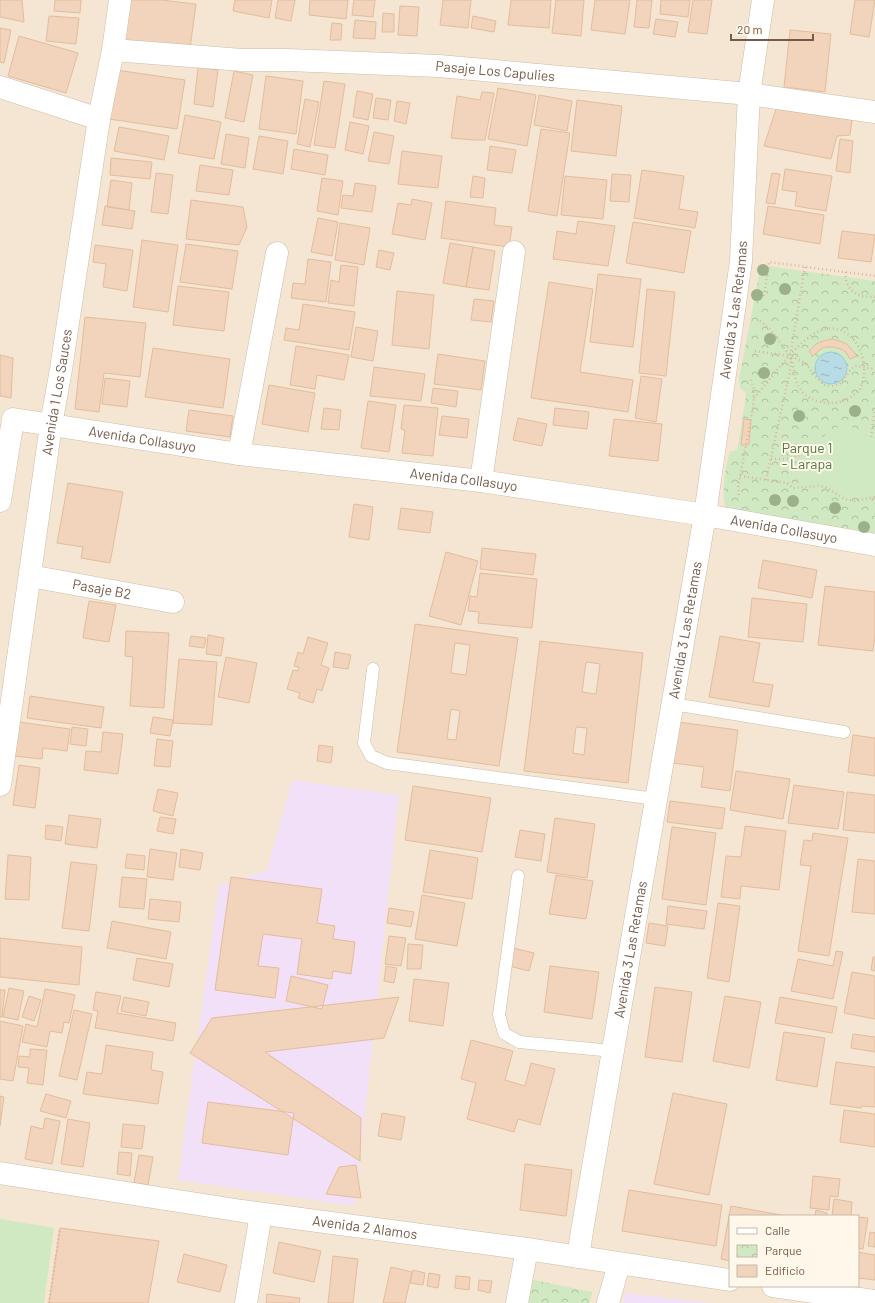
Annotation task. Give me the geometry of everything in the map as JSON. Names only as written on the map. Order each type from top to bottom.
[{"type":"street","name":"Avenida 1 Los Sauces","points":[[0,784],[51,425],[61,369],[99,119],[113,50],[120,0]]},
{"type":"street","name":"Avenida 3 Las Retamas","points":[[578,1257],[705,515],[740,261],[749,94],[763,0]]},
{"type":"street","name":"Pasaje Los Capulies","points":[[113,50],[242,60],[288,60],[439,66],[749,94],[875,112]]},
{"type":"street","points":[[0,87],[99,119]]},
{"type":"street","points":[[481,481],[514,252]]},
{"type":"street","points":[[239,454],[277,253]]},
{"type":"street","points":[[0,501],[7,418]]},
{"type":"street","name":"Avenida Collasuyo","points":[[7,418],[239,454],[481,481],[705,515],[875,545]]},
{"type":"street","name":"Pasaje B2","points":[[30,576],[173,602]]},
{"type":"street","name":"Avenida 2 Alamos","points":[[0,1173],[261,1214],[527,1249],[729,1280]]},
{"type":"street","points":[[246,1303],[261,1214]]},
{"type":"street","points":[[517,1303],[527,1249]]},
{"type":"street","points":[[608,1303],[619,1264]]},
{"type":"street","points":[[780,1287],[875,1301]]},
{"type":"lane","points":[[373,669],[364,743],[371,756],[387,763],[656,799]]},
{"type":"lane","points":[[673,704],[844,732]]},
{"type":"lane","points":[[518,876],[499,1015],[504,1033],[519,1042],[613,1051]]},
{"type":"path","points":[[763,299],[769,262],[875,276]]},
{"type":"path","points":[[766,480],[789,375],[791,364],[790,356],[805,267]]},
{"type":"path","points":[[846,272],[846,282],[854,292],[860,296],[875,298]]},
{"type":"path","points":[[759,329],[761,314]]},
{"type":"path","points":[[760,321],[770,329],[790,356],[794,363],[798,386],[802,392],[814,400],[827,403],[838,402],[849,398],[856,393],[866,380],[870,368],[868,362]]},
{"type":"path","points":[[754,398],[790,356],[810,337],[821,331],[831,328],[845,330],[854,335],[861,343]]},
{"type":"path","points":[[756,344],[755,351],[790,356],[802,361],[825,385],[834,386],[841,383],[851,369],[856,366],[875,369]]},
{"type":"path","points":[[752,373],[751,380],[754,389],[753,408],[740,475],[787,483],[793,488],[818,484],[826,487],[845,499],[860,500],[875,497]]},
{"type":"path","points":[[871,437],[875,410]]},
{"type":"path","points":[[771,459],[778,460],[802,455]]},
{"type":"path","points":[[49,1303],[60,1228]]},
{"type":"shaded area","points":[[0,0],[875,0],[875,1303],[0,1303]]},
{"type":"shaded area","points":[[292,780],[399,795],[355,1206],[178,1180],[219,885],[267,870]]},
{"type":"shaded area","points":[[625,1293],[710,1303],[623,1303]]},
{"type":"green space","name":"Parque 1 - Larapa","points":[[761,265],[875,281],[875,536],[726,509],[724,497],[725,473],[730,452],[737,450],[738,447],[746,395],[740,388],[739,379]]},
{"type":"green space","points":[[848,425],[864,434],[875,437],[875,494],[857,498],[851,497],[823,484],[815,482],[802,484],[802,455],[805,448],[836,428]]},
{"type":"green space","points":[[0,1219],[54,1228],[44,1303],[0,1303]]},
{"type":"green space","points":[[529,1279],[592,1292],[590,1303],[524,1303]]},
{"type":"water","points":[[831,352],[837,353],[844,359],[847,368],[846,374],[840,381],[831,384],[825,383],[818,377],[815,368],[816,362],[822,355]]},
{"type":"building","points":[[0,0],[22,0],[24,22],[0,17]]},
{"type":"building","points":[[55,0],[81,0],[80,13],[54,11]]},
{"type":"building","points":[[127,0],[161,0],[196,4],[189,55],[121,47]]},
{"type":"building","points":[[235,0],[272,0],[269,18],[233,11]]},
{"type":"building","points":[[278,0],[295,0],[291,21],[275,18]]},
{"type":"building","points":[[310,0],[348,0],[346,19],[309,15]]},
{"type":"building","points":[[354,0],[375,0],[373,17],[352,15]]},
{"type":"building","points":[[443,0],[471,0],[468,28],[440,25]]},
{"type":"building","points":[[511,0],[551,0],[549,28],[508,25]]},
{"type":"building","points":[[556,0],[584,0],[581,36],[552,33]]},
{"type":"building","points":[[595,0],[630,0],[625,34],[591,30]]},
{"type":"building","points":[[637,0],[652,0],[649,28],[634,27]]},
{"type":"building","points":[[661,0],[690,0],[688,17],[660,14]]},
{"type":"building","points":[[693,0],[712,0],[707,34],[688,32]]},
{"type":"building","points":[[855,0],[875,0],[869,37],[850,34]]},
{"type":"building","points":[[400,6],[419,7],[417,36],[398,35]]},
{"type":"building","points":[[383,13],[394,14],[394,32],[382,32]]},
{"type":"building","points":[[49,16],[79,18],[76,44],[46,41]]},
{"type":"building","points":[[473,16],[496,21],[494,32],[471,28]]},
{"type":"building","points":[[656,19],[678,22],[675,37],[653,34]]},
{"type":"building","points":[[355,20],[376,22],[375,39],[353,38]]},
{"type":"building","points":[[332,23],[342,24],[341,40],[330,40]]},
{"type":"building","points":[[0,28],[11,30],[4,63],[0,62]]},
{"type":"building","points":[[790,30],[831,34],[825,92],[784,87]]},
{"type":"building","points":[[19,36],[78,53],[66,93],[8,76]]},
{"type":"building","points":[[198,67],[218,70],[213,107],[194,104]]},
{"type":"building","points":[[116,70],[185,80],[177,129],[109,119]]},
{"type":"building","points":[[234,71],[253,75],[244,122],[225,118]]},
{"type":"building","points":[[266,76],[303,81],[296,134],[259,129]]},
{"type":"building","points":[[324,81],[345,84],[335,148],[314,145]]},
{"type":"building","points":[[498,88],[536,95],[527,146],[488,139]]},
{"type":"building","points":[[357,91],[373,94],[368,120],[353,117]]},
{"type":"building","points":[[482,92],[494,93],[485,140],[451,138],[457,96],[480,100]]},
{"type":"building","points":[[539,95],[572,101],[567,131],[534,125]]},
{"type":"building","points":[[376,98],[391,100],[388,120],[373,118]]},
{"type":"building","points":[[305,99],[319,102],[310,147],[297,144]]},
{"type":"building","points":[[577,100],[622,106],[616,156],[571,151]]},
{"type":"building","points":[[397,101],[410,103],[406,124],[394,121]]},
{"type":"building","points":[[776,109],[852,120],[850,135],[837,136],[831,159],[764,146]]},
{"type":"building","points":[[185,115],[221,122],[214,159],[178,153]]},
{"type":"building","points":[[350,122],[369,126],[363,154],[345,150]]},
{"type":"building","points":[[119,127],[169,136],[164,160],[114,151]]},
{"type":"building","points":[[541,129],[570,133],[557,216],[528,211]]},
{"type":"building","points":[[374,132],[394,136],[389,164],[368,161]]},
{"type":"building","points":[[226,134],[249,138],[245,168],[221,164]]},
{"type":"building","points":[[259,136],[288,141],[283,174],[253,169]]},
{"type":"building","points":[[840,139],[853,141],[850,173],[836,171]]},
{"type":"building","points":[[490,146],[516,150],[512,173],[487,170]]},
{"type":"building","points":[[294,149],[328,155],[325,175],[291,169]]},
{"type":"building","points":[[402,151],[442,156],[438,188],[398,184]]},
{"type":"building","points":[[111,158],[152,162],[150,179],[110,175]]},
{"type":"building","points":[[200,165],[233,170],[229,195],[196,191]]},
{"type":"building","points":[[785,169],[832,176],[826,211],[795,206],[797,192],[782,190]]},
{"type":"building","points":[[642,170],[684,176],[679,209],[698,212],[695,228],[634,218]]},
{"type":"building","points":[[156,173],[173,175],[168,214],[151,212]]},
{"type":"building","points":[[772,173],[780,174],[775,204],[766,203]]},
{"type":"building","points":[[612,174],[631,175],[629,202],[610,201]]},
{"type":"building","points":[[473,176],[485,178],[483,198],[470,197]]},
{"type":"building","points":[[565,176],[607,180],[603,219],[561,215]]},
{"type":"building","points":[[322,178],[343,181],[338,215],[317,211]]},
{"type":"building","points":[[111,180],[132,183],[129,210],[107,207]]},
{"type":"building","points":[[355,183],[376,186],[372,212],[341,208],[343,195],[353,196]]},
{"type":"building","points":[[412,199],[432,203],[425,240],[392,234],[398,203],[411,205]]},
{"type":"building","points":[[191,200],[243,207],[247,227],[239,245],[186,239]]},
{"type":"building","points":[[446,201],[496,208],[494,225],[512,227],[509,247],[441,238]]},
{"type":"building","points":[[105,206],[135,211],[132,229],[102,225]]},
{"type":"building","points":[[768,206],[824,215],[820,244],[763,234]]},
{"type":"building","points":[[318,218],[338,222],[332,256],[311,252]]},
{"type":"building","points":[[578,221],[615,226],[608,266],[553,259],[557,231],[576,234]]},
{"type":"building","points":[[633,222],[691,231],[684,273],[626,263]]},
{"type":"building","points":[[340,223],[370,228],[364,265],[335,260]]},
{"type":"building","points":[[842,231],[875,235],[871,262],[838,258]]},
{"type":"building","points":[[142,240],[178,245],[168,312],[133,307]]},
{"type":"building","points":[[450,243],[473,247],[466,287],[443,283]]},
{"type":"building","points":[[186,244],[238,251],[232,289],[180,282]]},
{"type":"building","points":[[95,245],[133,250],[127,291],[103,287],[106,264],[93,262]]},
{"type":"building","points":[[473,247],[495,251],[489,290],[466,287]]},
{"type":"building","points":[[379,250],[394,253],[390,270],[376,267]]},
{"type":"building","points":[[308,259],[331,262],[326,302],[291,298],[293,283],[305,284]]},
{"type":"building","points":[[341,265],[358,267],[354,306],[328,303],[331,280],[339,282]]},
{"type":"building","points":[[598,274],[641,279],[633,347],[590,342]]},
{"type":"building","points":[[549,282],[593,289],[580,372],[633,380],[628,412],[531,398]]},
{"type":"building","points":[[178,286],[229,292],[224,331],[173,325]]},
{"type":"building","points":[[647,289],[675,292],[666,376],[639,373]]},
{"type":"building","points":[[397,291],[434,295],[429,349],[392,345]]},
{"type":"building","points":[[474,299],[494,301],[491,322],[471,320]]},
{"type":"building","points":[[303,304],[355,312],[349,350],[284,340],[286,328],[299,330]]},
{"type":"building","points":[[85,317],[146,323],[140,377],[104,373],[99,412],[75,409]]},
{"type":"building","points":[[356,327],[378,331],[373,361],[351,357]]},
{"type":"building","points":[[832,339],[847,344],[857,356],[850,359],[846,352],[833,347],[824,347],[813,356],[809,351],[816,344]]},
{"type":"building","points":[[296,346],[349,355],[344,380],[317,375],[315,389],[290,385]]},
{"type":"building","points":[[153,348],[230,359],[223,408],[145,397]]},
{"type":"building","points":[[438,354],[485,361],[481,390],[434,384]]},
{"type":"building","points":[[0,355],[13,358],[11,398],[0,396]]},
{"type":"building","points":[[374,367],[425,374],[421,401],[370,396]]},
{"type":"building","points":[[641,376],[662,379],[656,422],[635,418]]},
{"type":"building","points":[[105,378],[130,381],[127,407],[102,404]]},
{"type":"building","points":[[269,385],[315,393],[308,432],[262,424]]},
{"type":"building","points":[[433,388],[458,391],[456,407],[431,403]]},
{"type":"building","points":[[368,401],[396,405],[389,452],[361,448]]},
{"type":"building","points":[[404,405],[438,408],[433,456],[402,453],[405,430],[401,429]]},
{"type":"building","points":[[324,408],[341,410],[339,430],[321,429]]},
{"type":"building","points":[[555,408],[589,412],[587,429],[553,425]]},
{"type":"building","points":[[189,410],[233,416],[230,437],[186,431]]},
{"type":"building","points":[[442,416],[469,419],[467,438],[439,435]]},
{"type":"building","points":[[518,418],[547,424],[542,446],[513,440]]},
{"type":"building","points":[[614,419],[662,424],[658,461],[609,456]]},
{"type":"building","points":[[744,419],[751,420],[749,445],[741,445]]},
{"type":"building","points":[[68,483],[123,492],[110,563],[81,558],[83,547],[57,543]]},
{"type":"building","points":[[354,504],[373,507],[369,540],[349,537]]},
{"type":"building","points":[[401,508],[433,512],[430,533],[398,529]]},
{"type":"building","points":[[482,548],[536,554],[533,575],[480,569]]},
{"type":"building","points":[[446,552],[478,561],[461,625],[429,616]]},
{"type":"building","points":[[763,560],[817,570],[812,598],[758,588]]},
{"type":"building","points":[[480,573],[537,579],[532,628],[478,623],[479,612],[468,611],[470,596],[477,597]]},
{"type":"building","points":[[825,586],[875,592],[875,636],[873,651],[818,645]]},
{"type":"building","points":[[752,598],[807,604],[803,642],[748,637]]},
{"type":"building","points":[[89,601],[116,605],[109,642],[83,638]]},
{"type":"building","points":[[415,624],[518,638],[499,766],[397,752]],"holes":[[[455,643],[470,645],[466,675],[451,673]],[[451,709],[460,711],[456,740],[447,739]]]},
{"type":"building","points":[[126,631],[169,633],[164,708],[130,706],[133,657],[125,656]]},
{"type":"building","points":[[208,635],[224,638],[221,656],[206,654]]},
{"type":"building","points":[[191,636],[206,638],[204,648],[189,646]]},
{"type":"building","points":[[720,636],[760,643],[753,682],[773,685],[769,707],[709,697]]},
{"type":"building","points":[[308,637],[328,643],[321,665],[329,668],[322,691],[317,689],[313,703],[298,698],[300,693],[287,689],[293,670],[298,671],[299,667],[294,666],[298,652],[303,654]]},
{"type":"building","points":[[540,641],[643,653],[628,783],[524,771]],"holes":[[[586,662],[600,664],[596,694],[582,692]],[[576,727],[587,728],[584,755],[573,753]]]},
{"type":"building","points":[[335,652],[351,655],[348,669],[333,667]]},
{"type":"building","points":[[226,657],[257,663],[249,703],[218,697]]},
{"type":"building","points":[[179,659],[217,662],[212,725],[173,723]]},
{"type":"building","points":[[30,696],[104,707],[101,728],[27,718]]},
{"type":"building","points":[[153,717],[173,720],[170,736],[150,733]]},
{"type":"building","points":[[19,722],[70,729],[67,751],[43,748],[42,759],[14,756]]},
{"type":"building","points":[[678,722],[738,730],[730,791],[701,787],[704,767],[673,763]]},
{"type":"building","points":[[72,727],[88,729],[86,746],[70,744]]},
{"type":"building","points":[[103,732],[123,734],[118,774],[84,770],[86,751],[101,752]]},
{"type":"building","points":[[853,735],[875,738],[875,776],[848,772]]},
{"type":"building","points":[[157,739],[173,741],[170,767],[154,766]]},
{"type":"building","points":[[319,745],[333,747],[331,763],[317,761]]},
{"type":"building","points":[[19,765],[40,768],[35,808],[13,805]]},
{"type":"building","points":[[736,771],[790,779],[783,819],[730,810]]},
{"type":"building","points":[[794,785],[844,792],[838,829],[788,823]]},
{"type":"building","points":[[413,786],[491,798],[482,852],[405,840]]},
{"type":"building","points":[[158,789],[178,793],[173,816],[153,811]]},
{"type":"building","points":[[847,792],[875,795],[875,833],[843,830]]},
{"type":"building","points":[[670,801],[725,808],[722,829],[667,822]]},
{"type":"building","points":[[69,815],[101,819],[97,848],[65,844]]},
{"type":"building","points":[[160,817],[176,819],[173,834],[157,831]]},
{"type":"building","points":[[555,818],[595,824],[587,878],[547,872]]},
{"type":"building","points":[[46,825],[63,827],[61,841],[45,839]]},
{"type":"building","points":[[745,826],[786,831],[779,890],[741,886],[740,899],[721,897],[726,856],[741,857]]},
{"type":"building","points":[[672,827],[716,833],[706,905],[662,899]]},
{"type":"building","points":[[520,830],[545,834],[541,861],[515,857]]},
{"type":"building","points":[[813,833],[848,838],[829,956],[798,951],[811,866],[800,865],[804,840],[812,841]]},
{"type":"building","points":[[150,849],[177,853],[173,880],[147,877]]},
{"type":"building","points":[[181,849],[203,853],[200,870],[179,867]]},
{"type":"building","points":[[430,850],[478,858],[472,899],[423,892]]},
{"type":"building","points":[[127,854],[145,856],[144,870],[125,868]]},
{"type":"building","points":[[8,855],[31,857],[29,900],[5,899]]},
{"type":"building","points":[[858,859],[875,861],[875,914],[852,912]]},
{"type":"building","points":[[71,862],[97,865],[89,931],[62,928]]},
{"type":"building","points":[[556,875],[593,881],[586,919],[549,914]]},
{"type":"building","points":[[122,877],[147,879],[144,909],[119,907]]},
{"type":"building","points":[[231,877],[322,889],[317,923],[335,926],[333,939],[355,942],[351,974],[333,971],[332,979],[297,974],[302,939],[263,934],[258,966],[279,968],[275,998],[215,990]]},
{"type":"building","points":[[422,895],[465,903],[457,946],[415,939]]},
{"type":"building","points":[[150,899],[181,902],[179,922],[148,919]]},
{"type":"building","points":[[718,903],[740,906],[729,982],[707,978]]},
{"type":"building","points":[[668,906],[707,911],[704,929],[666,924]]},
{"type":"building","points":[[389,908],[414,912],[411,927],[387,923]]},
{"type":"building","points":[[112,921],[171,932],[166,959],[107,948]]},
{"type":"building","points":[[649,923],[668,926],[665,946],[646,943]]},
{"type":"building","points":[[389,936],[406,938],[401,966],[385,964]]},
{"type":"building","points":[[0,938],[82,947],[79,985],[0,977]]},
{"type":"building","points":[[408,944],[423,945],[421,969],[407,969]]},
{"type":"building","points":[[513,948],[534,953],[529,971],[509,966]]},
{"type":"building","points":[[836,951],[843,952],[833,999],[791,991],[798,959],[833,966]]},
{"type":"building","points":[[873,957],[875,957],[875,971],[871,970]]},
{"type":"building","points":[[137,958],[173,964],[169,987],[133,980]]},
{"type":"building","points":[[386,966],[397,968],[394,983],[384,981]]},
{"type":"building","points":[[550,966],[599,972],[592,1019],[544,1012]]},
{"type":"building","points":[[852,972],[875,976],[875,1019],[844,1013]]},
{"type":"building","points":[[291,976],[328,985],[322,1009],[286,1001]]},
{"type":"building","points":[[414,979],[449,983],[443,1026],[409,1021]]},
{"type":"building","points":[[655,987],[692,992],[682,1062],[645,1057]]},
{"type":"building","points":[[9,988],[24,991],[18,1020],[3,1017]]},
{"type":"building","points":[[45,989],[75,995],[69,1023],[64,1022],[62,1033],[50,1031],[47,1047],[22,1042],[26,1024],[37,1027]]},
{"type":"building","points":[[0,990],[5,990],[2,1017],[0,1017]]},
{"type":"building","points":[[96,992],[121,996],[117,1013],[176,1023],[173,1041],[95,1028],[98,1011],[93,1010]]},
{"type":"building","points":[[29,996],[41,1000],[34,1021],[22,1017]]},
{"type":"building","points":[[725,996],[761,1002],[749,1068],[713,1061]]},
{"type":"building","points":[[124,997],[149,1002],[146,1016],[121,1011]]},
{"type":"building","points":[[399,997],[384,1038],[265,1052],[361,1118],[360,1161],[190,1053],[212,1018]]},
{"type":"building","points":[[780,997],[837,1007],[832,1033],[775,1023]]},
{"type":"building","points":[[74,1010],[92,1014],[77,1080],[59,1076]]},
{"type":"building","points":[[0,1021],[23,1026],[13,1081],[0,1079]]},
{"type":"building","points":[[784,1032],[825,1038],[817,1087],[776,1080]]},
{"type":"building","points":[[853,1034],[875,1037],[875,1052],[851,1048]]},
{"type":"building","points":[[471,1040],[513,1051],[505,1080],[525,1086],[531,1063],[555,1069],[540,1125],[518,1119],[514,1132],[467,1119],[476,1083],[461,1079]]},
{"type":"building","points":[[106,1045],[153,1052],[151,1070],[163,1072],[158,1104],[83,1094],[87,1072],[102,1074]]},
{"type":"building","points":[[30,1049],[47,1050],[43,1085],[27,1083],[29,1068],[18,1067],[19,1056],[30,1057]]},
{"type":"building","points":[[836,1062],[875,1067],[875,1107],[862,1106],[861,1108],[830,1104]]},
{"type":"building","points":[[673,1093],[727,1104],[709,1195],[654,1184]]},
{"type":"building","points":[[46,1094],[71,1101],[66,1118],[40,1111]]},
{"type":"building","points":[[0,1096],[4,1097],[0,1126]]},
{"type":"building","points":[[208,1102],[294,1113],[288,1155],[202,1143]]},
{"type":"building","points":[[844,1110],[875,1114],[875,1147],[840,1142]]},
{"type":"building","points":[[382,1113],[405,1117],[401,1140],[378,1136]]},
{"type":"building","points":[[45,1118],[60,1121],[52,1164],[25,1159],[31,1126],[43,1129]]},
{"type":"building","points":[[68,1119],[90,1123],[83,1167],[61,1164]]},
{"type":"building","points":[[123,1124],[145,1126],[142,1149],[121,1147]]},
{"type":"building","points":[[119,1152],[132,1153],[130,1176],[117,1174]]},
{"type":"building","points":[[139,1155],[153,1157],[148,1185],[134,1183]]},
{"type":"building","points":[[525,1164],[572,1170],[566,1216],[520,1210]]},
{"type":"building","points":[[356,1165],[361,1198],[326,1194],[339,1167]]},
{"type":"building","points":[[813,1176],[840,1179],[838,1197],[830,1196],[829,1210],[810,1208]]},
{"type":"building","points":[[629,1190],[722,1205],[716,1246],[622,1231]]},
{"type":"building","points":[[834,1199],[852,1202],[851,1215],[832,1215]]},
{"type":"building","points":[[731,1206],[781,1215],[729,1215]]},
{"type":"building","points":[[816,1210],[827,1213],[827,1215],[815,1215]]},
{"type":"building","points":[[729,1217],[729,1261],[721,1259]]},
{"type":"building","points":[[859,1217],[868,1218],[863,1249],[859,1248]]},
{"type":"building","points":[[60,1228],[159,1241],[148,1303],[49,1303]]},
{"type":"building","points":[[870,1232],[875,1233],[875,1247],[868,1246]]},
{"type":"building","points":[[279,1242],[321,1251],[314,1282],[273,1273]]},
{"type":"building","points":[[859,1252],[875,1255],[875,1280],[859,1278]]},
{"type":"building","points":[[184,1254],[227,1265],[220,1292],[177,1282]]},
{"type":"building","points":[[333,1256],[358,1259],[353,1303],[328,1303]]},
{"type":"building","points":[[391,1267],[412,1272],[405,1303],[383,1303]]},
{"type":"building","points":[[413,1270],[425,1273],[423,1285],[410,1283]]},
{"type":"building","points":[[429,1273],[440,1275],[438,1288],[427,1286]]},
{"type":"building","points":[[456,1276],[470,1277],[469,1290],[455,1288]]},
{"type":"building","points":[[479,1280],[492,1281],[490,1293],[478,1290]]},
{"type":"building","points":[[267,1294],[300,1298],[299,1303],[266,1303]]}]
